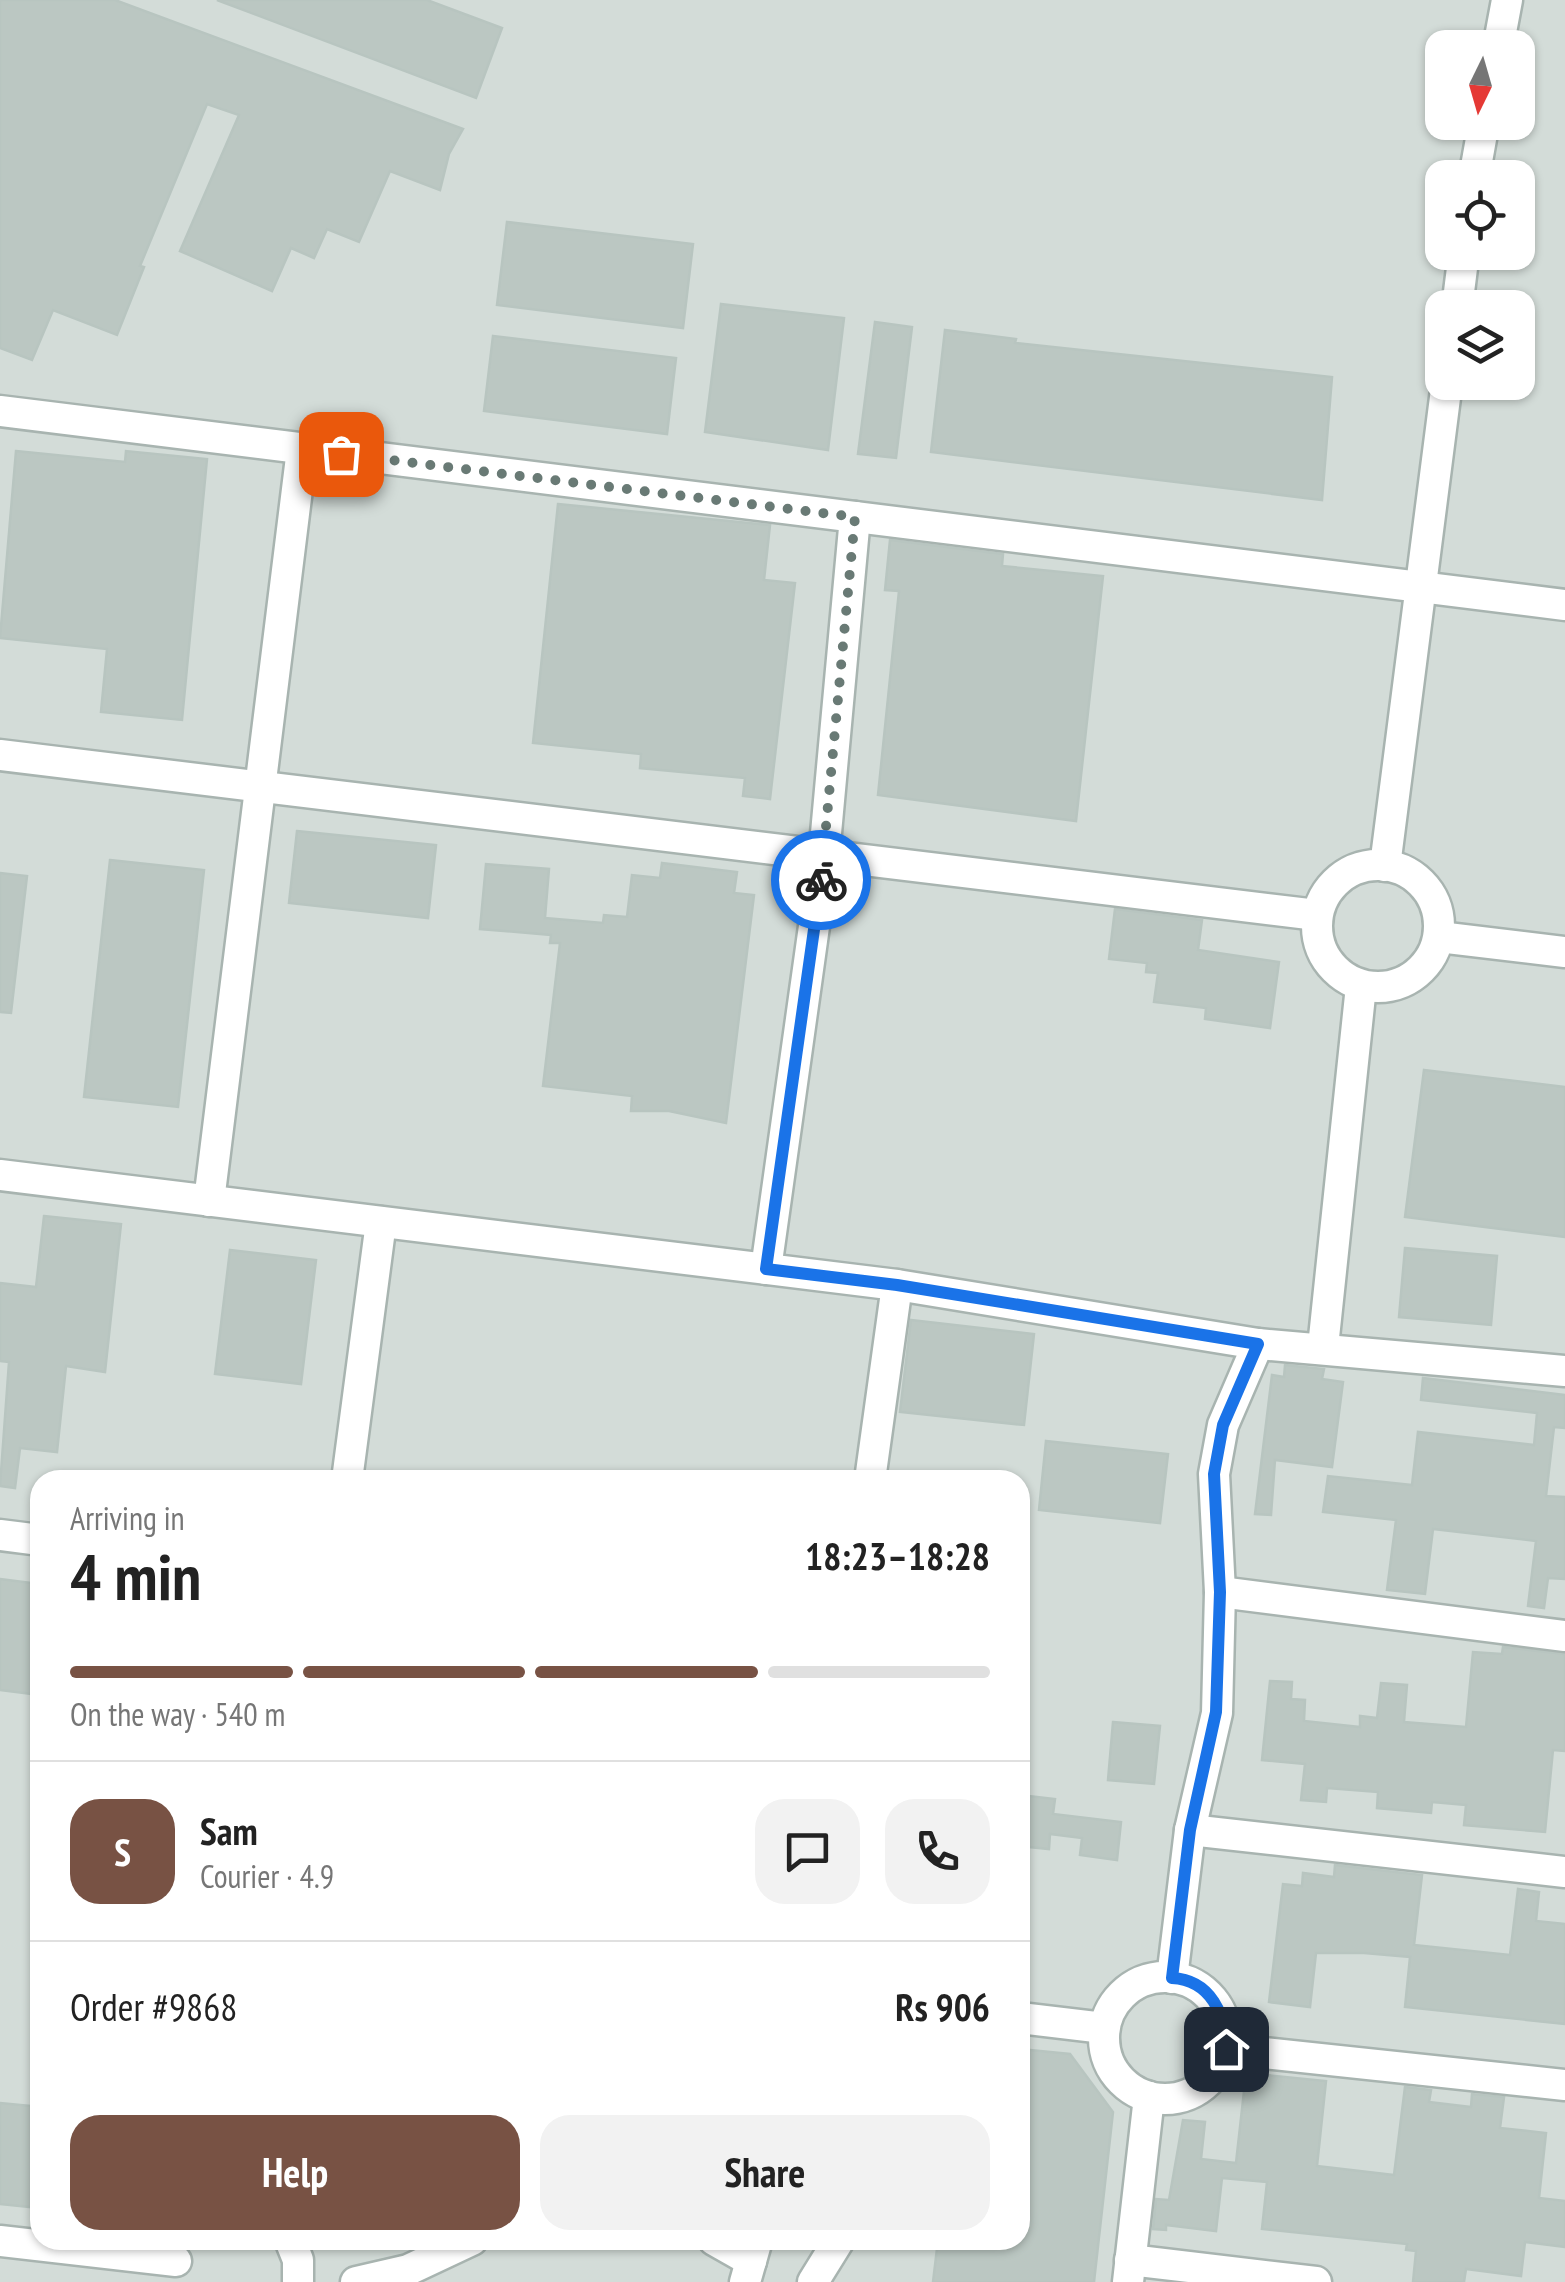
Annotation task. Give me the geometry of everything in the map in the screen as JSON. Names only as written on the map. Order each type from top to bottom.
[{"type":"street","points":[[1501,30],[1507,0]]},
{"type":"street","points":[[1385,866],[1445,400]]},
{"type":"street","points":[[0,412],[1565,605]]},
{"type":"street","points":[[209,1201],[302,448]]},
{"type":"street","points":[[766,1269],[824,855],[855,517]]},
{"type":"street","points":[[0,754],[1316,916]]},
{"type":"street","points":[[1366,865],[1385,866],[1413,875],[1430,894],[1439,915],[1439,936],[1429,961],[1410,978],[1389,987],[1361,986],[1342,977],[1327,961],[1316,937],[1316,916],[1326,891],[1344,874],[1366,865]]},
{"type":"street","points":[[1439,936],[1565,952]]},
{"type":"street","points":[[1323,1347],[1361,986]]},
{"type":"street","points":[[0,1175],[897,1285],[1258,1344],[1565,1371]]},
{"type":"street","points":[[347,1470],[381,1222]]},
{"type":"street","points":[[871,1470],[897,1285]]},
{"type":"street","points":[[1172,1978],[1190,1830],[1216,1712],[1220,1592],[1214,1474],[1223,1425],[1258,1344]]},
{"type":"street","points":[[0,1535],[30,1539]]},
{"type":"street","points":[[1220,1592],[1565,1636]]},
{"type":"street","points":[[1190,1830],[1565,1872]]},
{"type":"street","points":[[1154,1977],[1172,1978],[1200,1987],[1218,2006],[1226,2027],[1226,2049],[1216,2073],[1198,2090],[1176,2098],[1148,2098],[1130,2089],[1114,2073],[1104,2049],[1104,2028],[1114,2003],[1132,1986],[1154,1977]]},
{"type":"street","points":[[1030,2019],[1104,2028]]},
{"type":"street","points":[[1226,2049],[1565,2086]]},
{"type":"street","points":[[1148,2098],[1129,2271],[1316,2282]]},
{"type":"street","points":[[0,2241],[30,2244]]},
{"type":"street","points":[[81,2250],[179,2261]]},
{"type":"street","points":[[294,2250],[298,2282]]},
{"type":"street","points":[[356,2282],[408,2270],[451,2250]]},
{"type":"street","points":[[813,2282],[834,2250]]},
{"type":"shaded area","points":[[0,0],[1565,0],[1565,2282],[0,2282]]},
{"type":"building","points":[[0,0],[115,0],[463,129],[449,154],[440,190],[390,171],[359,242],[327,229],[314,258],[291,248],[272,291],[180,251],[239,115],[207,104],[140,266],[144,267],[117,335],[53,310],[32,360],[0,348]]},
{"type":"building","points":[[217,0],[427,0],[502,28],[476,98]]},
{"type":"building","points":[[507,222],[693,244],[683,328],[497,305]]},
{"type":"building","points":[[721,304],[844,318],[828,450],[705,432]]},
{"type":"building","points":[[875,322],[912,327],[896,458],[858,454]]},
{"type":"building","points":[[945,330],[1016,339],[1015,343],[1332,377],[1322,500],[931,452]]},
{"type":"building","points":[[493,336],[676,358],[667,434],[484,411]]},
{"type":"building","points":[[16,451],[125,462],[126,451],[207,459],[182,720],[101,712],[107,649],[0,638]]},
{"type":"building","points":[[558,504],[770,525],[764,580],[795,583],[770,799],[743,796],[745,778],[640,768],[641,754],[533,743]]},
{"type":"building","points":[[890,540],[1003,554],[1002,566],[1103,576],[1076,821],[878,795],[899,591],[885,590]]},
{"type":"building","points":[[297,831],[436,845],[428,918],[289,903]]},
{"type":"building","points":[[110,860],[204,870],[178,1107],[84,1097]]},
{"type":"building","points":[[662,863],[737,872],[734,893],[754,895],[726,1123],[669,1111],[631,1111],[632,1096],[543,1086],[560,943],[550,943],[551,935],[480,929],[486,864],[549,869],[545,918],[603,923],[604,915],[627,917],[632,875],[660,878]]},
{"type":"building","points":[[0,873],[27,876],[11,1013],[0,1012]]},
{"type":"building","points":[[1115,909],[1202,920],[1198,950],[1279,962],[1270,1028],[1205,1019],[1206,1008],[1154,1002],[1158,973],[1146,972],[1147,963],[1109,959]]},
{"type":"building","points":[[1424,1070],[1565,1087],[1565,1237],[1405,1217]]},
{"type":"building","points":[[44,1216],[121,1224],[105,1372],[66,1366],[57,1452],[20,1448],[15,1488],[0,1486],[9,1362],[0,1361],[0,1283],[36,1287]]},
{"type":"building","points":[[1405,1248],[1497,1256],[1491,1325],[1399,1317]]},
{"type":"building","points":[[230,1250],[316,1260],[301,1384],[215,1374]]},
{"type":"building","points":[[911,1320],[1034,1334],[1024,1425],[900,1412]]},
{"type":"building","points":[[1285,1365],[1324,1369],[1322,1379],[1343,1382],[1332,1467],[1275,1460],[1271,1515],[1255,1514],[1272,1375],[1284,1377]]},
{"type":"building","points":[[1423,1378],[1565,1395],[1565,1428],[1554,1427],[1546,1496],[1565,1497],[1565,1579],[1548,1578],[1544,1608],[1528,1606],[1536,1541],[1433,1529],[1425,1594],[1387,1590],[1396,1520],[1323,1512],[1328,1476],[1412,1485],[1418,1432],[1534,1445],[1537,1413],[1421,1400]]},
{"type":"building","points":[[1046,1441],[1168,1454],[1160,1523],[1039,1510]]},
{"type":"building","points":[[0,1579],[30,1583],[30,1694],[0,1690]]},
{"type":"building","points":[[1503,1647],[1565,1654],[1565,1751],[1553,1750],[1545,1832],[1464,1825],[1466,1805],[1432,1802],[1431,1813],[1377,1808],[1378,1792],[1327,1788],[1326,1802],[1301,1800],[1305,1764],[1262,1760],[1270,1681],[1292,1682],[1291,1699],[1305,1700],[1304,1721],[1360,1727],[1360,1716],[1377,1718],[1381,1683],[1407,1685],[1404,1722],[1466,1727],[1473,1652],[1502,1654]]},
{"type":"building","points":[[1113,1722],[1160,1726],[1154,1784],[1108,1780]]},
{"type":"building","points":[[1030,1796],[1055,1799],[1053,1814],[1121,1822],[1117,1860],[1080,1855],[1082,1838],[1050,1834],[1049,1849],[1030,1847]]},
{"type":"building","points":[[1335,1865],[1422,1875],[1414,1945],[1510,1955],[1518,1889],[1539,1892],[1536,1921],[1565,1924],[1565,2024],[1405,2007],[1410,1957],[1364,1953],[1316,1953],[1310,2007],[1269,2002],[1283,1884],[1302,1886],[1303,1873],[1334,1877]]},
{"type":"building","points":[[1030,2050],[1070,2054],[1113,2112],[1094,2282],[933,2282],[937,2250],[1030,2250]]},
{"type":"building","points":[[1246,2073],[1326,2081],[1317,2166],[1394,2175],[1405,2087],[1431,2090],[1429,2102],[1471,2107],[1472,2094],[1504,2097],[1500,2128],[1546,2133],[1539,2198],[1565,2201],[1565,2247],[1525,2242],[1521,2276],[1466,2269],[1464,2282],[1413,2282],[1416,2251],[1406,2250],[1407,2244],[1262,2229],[1267,2182],[1222,2178],[1216,2231],[1166,2225],[1166,2230],[1153,2229],[1156,2199],[1169,2200],[1183,2120],[1205,2122],[1201,2159],[1236,2163]]},
{"type":"building","points":[[0,2103],[30,2106],[30,2207],[0,2204]]},
{"type":"way so far","points":[[341,454],[855,517],[821,880]]},
{"type":"route","points":[[821,880],[766,1269],[897,1285],[1258,1344],[1223,1425],[1214,1474],[1220,1592],[1216,1712],[1190,1830],[1172,1978],[1200,1987],[1218,2006],[1226,2027],[1226,2049]]}]
